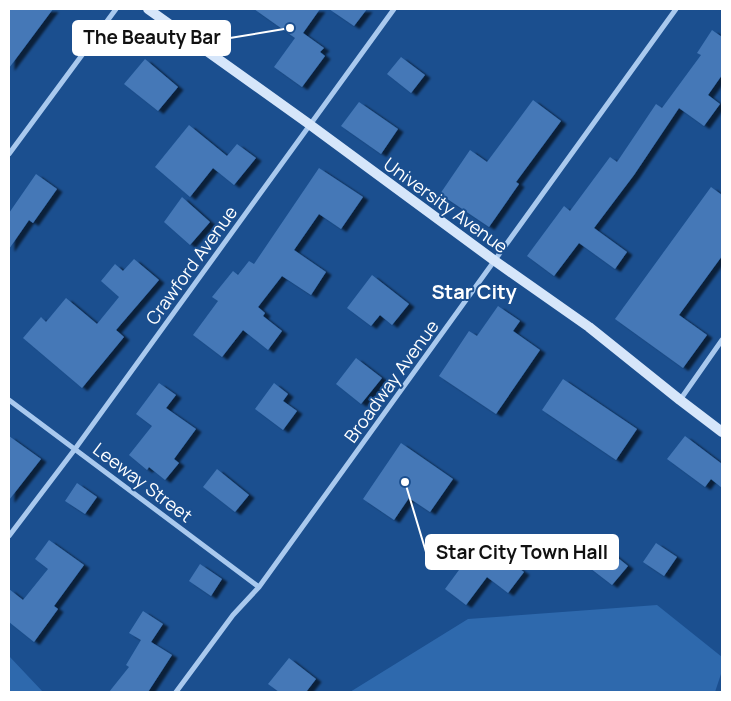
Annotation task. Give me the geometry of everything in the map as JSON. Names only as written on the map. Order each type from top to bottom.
[{"type":"street","points":[[9,154],[116,9]]},
{"type":"street","name":"University Avenue","points":[[148,9],[309,124],[495,261],[590,327],[722,432]]},
{"type":"street","name":"Crawford Avenue","points":[[9,536],[76,449],[309,124],[394,9]]},
{"type":"street","name":"Broadway Avenue","points":[[176,692],[233,615],[259,588],[676,9]]},
{"type":"street","points":[[680,400],[722,340]]},
{"type":"street","name":"Leeway Street","points":[[9,400],[259,588]]},
{"type":"shaded area","points":[[657,605],[722,657],[722,671],[715,692],[350,692],[468,619]]},
{"type":"shaded area","points":[[9,656],[43,692],[9,692]]},
{"type":"building","points":[[9,9],[53,9],[9,68]]},
{"type":"building","points":[[254,9],[320,9],[303,33],[324,48],[320,52],[325,56],[302,87],[274,67],[295,38]]},
{"type":"building","points":[[329,9],[367,9],[354,26]]},
{"type":"building","points":[[712,30],[722,37],[722,75],[708,95],[720,104],[704,126],[679,108],[634,175],[594,228],[627,252],[615,269],[579,243],[554,276],[527,256],[564,206],[570,211],[610,157],[617,162],[656,104],[662,108],[701,55],[697,53]]},
{"type":"building","points":[[401,57],[425,75],[411,93],[387,74]]},
{"type":"building","points":[[145,59],[178,87],[158,111],[124,84]]},
{"type":"building","points":[[533,100],[561,121],[516,182],[519,184],[489,227],[440,194],[470,150],[487,162]]},
{"type":"building","points":[[359,102],[398,129],[381,154],[341,126]]},
{"type":"building","points":[[189,125],[227,156],[237,144],[256,158],[234,185],[213,168],[190,197],[155,167]]},
{"type":"building","points":[[319,168],[363,197],[341,229],[319,214],[294,250],[326,272],[311,295],[282,276],[258,307],[265,313],[263,316],[282,331],[268,350],[243,330],[222,357],[193,335],[218,301],[212,297],[233,271],[238,275],[249,261],[254,264]]},
{"type":"building","points":[[36,174],[57,189],[33,223],[29,220],[9,249],[9,213]]},
{"type":"building","points":[[711,187],[722,195],[722,256],[679,315],[707,335],[683,368],[615,319]]},
{"type":"building","points":[[182,197],[210,222],[190,245],[164,222]]},
{"type":"building","points":[[134,259],[159,280],[116,330],[124,337],[82,388],[23,338],[41,317],[46,322],[66,298],[97,324],[119,297],[101,281],[115,264],[123,271]]},
{"type":"building","points":[[372,275],[409,304],[392,325],[380,315],[371,326],[347,308]]},
{"type":"building","points":[[498,306],[520,321],[513,331],[540,350],[496,414],[439,376],[469,331],[477,336]]},
{"type":"building","points":[[356,358],[382,378],[361,404],[336,384]]},
{"type":"building","points":[[563,379],[637,429],[616,460],[542,410]]},
{"type":"building","points":[[159,383],[176,395],[166,408],[196,429],[174,459],[179,463],[165,480],[149,467],[147,470],[129,455],[152,426],[136,414]]},
{"type":"building","points":[[274,383],[288,394],[283,401],[297,411],[283,430],[255,409]]},
{"type":"building","points":[[9,436],[41,459],[9,500]]},
{"type":"building","points":[[685,436],[722,464],[722,488],[711,479],[705,487],[667,459]]},
{"type":"building","points":[[401,443],[453,479],[430,512],[409,498],[394,520],[363,499]]},
{"type":"building","points":[[217,469],[249,495],[235,512],[203,487]]},
{"type":"building","points":[[77,483],[97,497],[85,514],[65,501]]},
{"type":"building","points":[[49,540],[84,565],[54,606],[58,609],[34,642],[9,622],[9,589],[23,600],[48,569],[35,559]]},
{"type":"building","points":[[481,540],[524,572],[508,593],[487,577],[466,605],[445,589]]},
{"type":"building","points":[[656,543],[677,557],[664,576],[643,562]]},
{"type":"building","points":[[602,545],[628,566],[612,585],[586,565]]},
{"type":"building","points":[[200,564],[222,579],[211,596],[189,581]]},
{"type":"building","points":[[143,611],[163,624],[151,642],[172,655],[148,692],[109,692],[129,667],[126,665],[141,640],[129,633]]},
{"type":"building","points":[[289,658],[316,679],[306,692],[279,692],[268,684]]},
{"type":"place","name":"The Beauty Bar","points":[[290,28]]},
{"type":"place","name":"Star City Town Hall","points":[[405,482]]},
{"type":"district","name":"Star City","points":[[474,291]]}]
